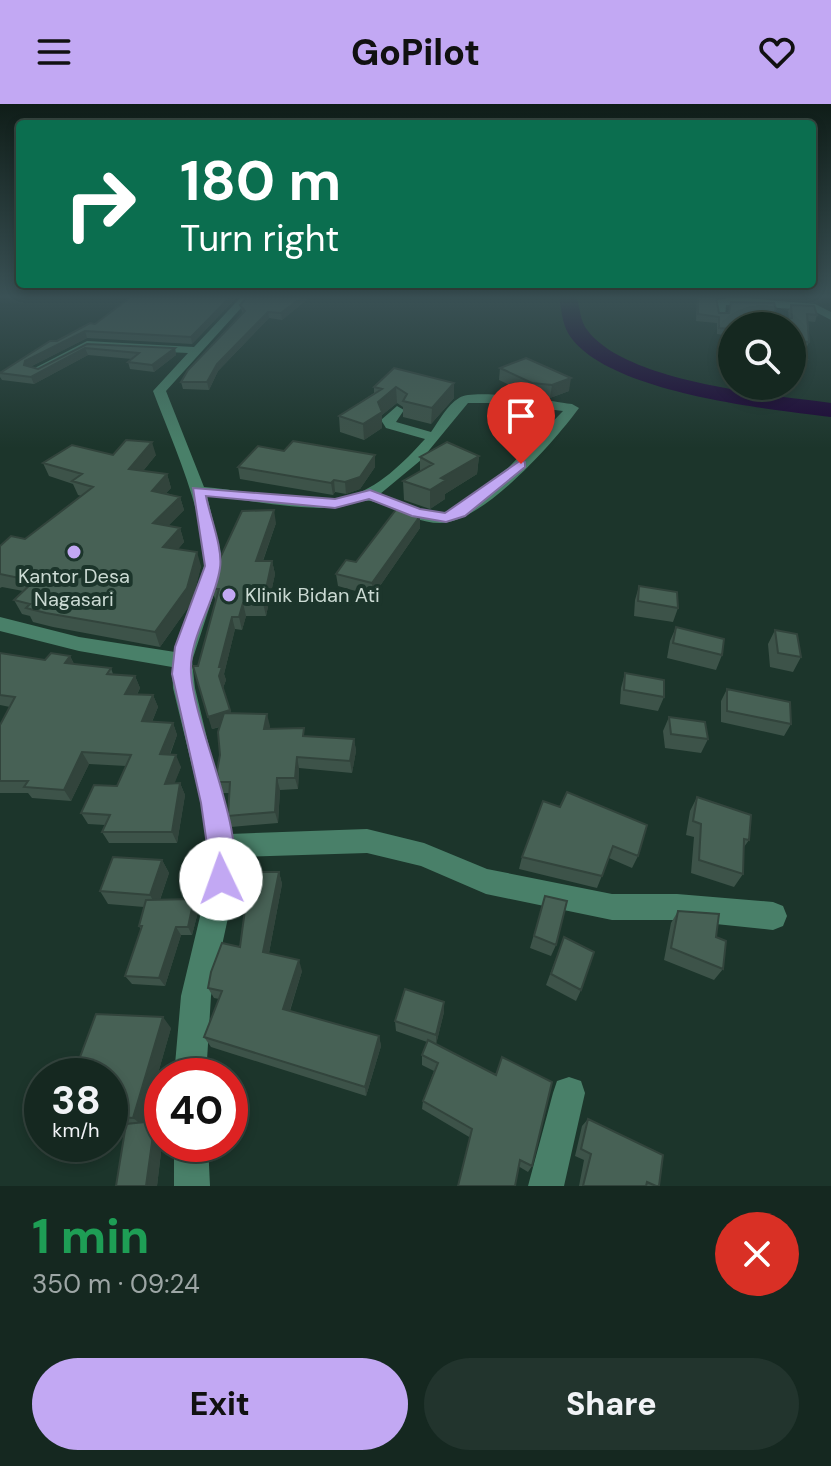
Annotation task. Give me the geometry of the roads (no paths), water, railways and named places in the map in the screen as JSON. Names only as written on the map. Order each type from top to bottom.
[{"type":"street","points":[[35,371],[80,347]]},
{"type":"street","points":[[149,347],[194,350]]},
{"type":"street","points":[[191,1058],[196,996],[221,879],[221,846],[184,688],[182,661],[213,566],[198,491],[159,391],[196,347]]},
{"type":"street","points":[[198,491],[335,503],[370,495],[434,437],[467,399],[565,405],[573,409],[509,475],[453,516],[431,517],[370,495]]},
{"type":"street","points":[[397,410],[388,420],[390,424],[434,437]]},
{"type":"street","points":[[0,624],[79,644],[182,661]]},
{"type":"street","points":[[221,846],[367,841],[413,852],[495,883],[551,891],[612,907],[677,907],[773,916]]},
{"type":"street","points":[[546,1186],[569,1093]]},
{"type":"street","points":[[191,1162],[192,1186]]},
{"type":"waterway","points":[[592,347],[621,365],[655,378],[733,396],[831,410]]},
{"type":"place","name":"Kantor Desa Nagasari","points":[[74,552]]},
{"type":"place","name":"Klinik Bidan Ati","points":[[229,595]]}]
